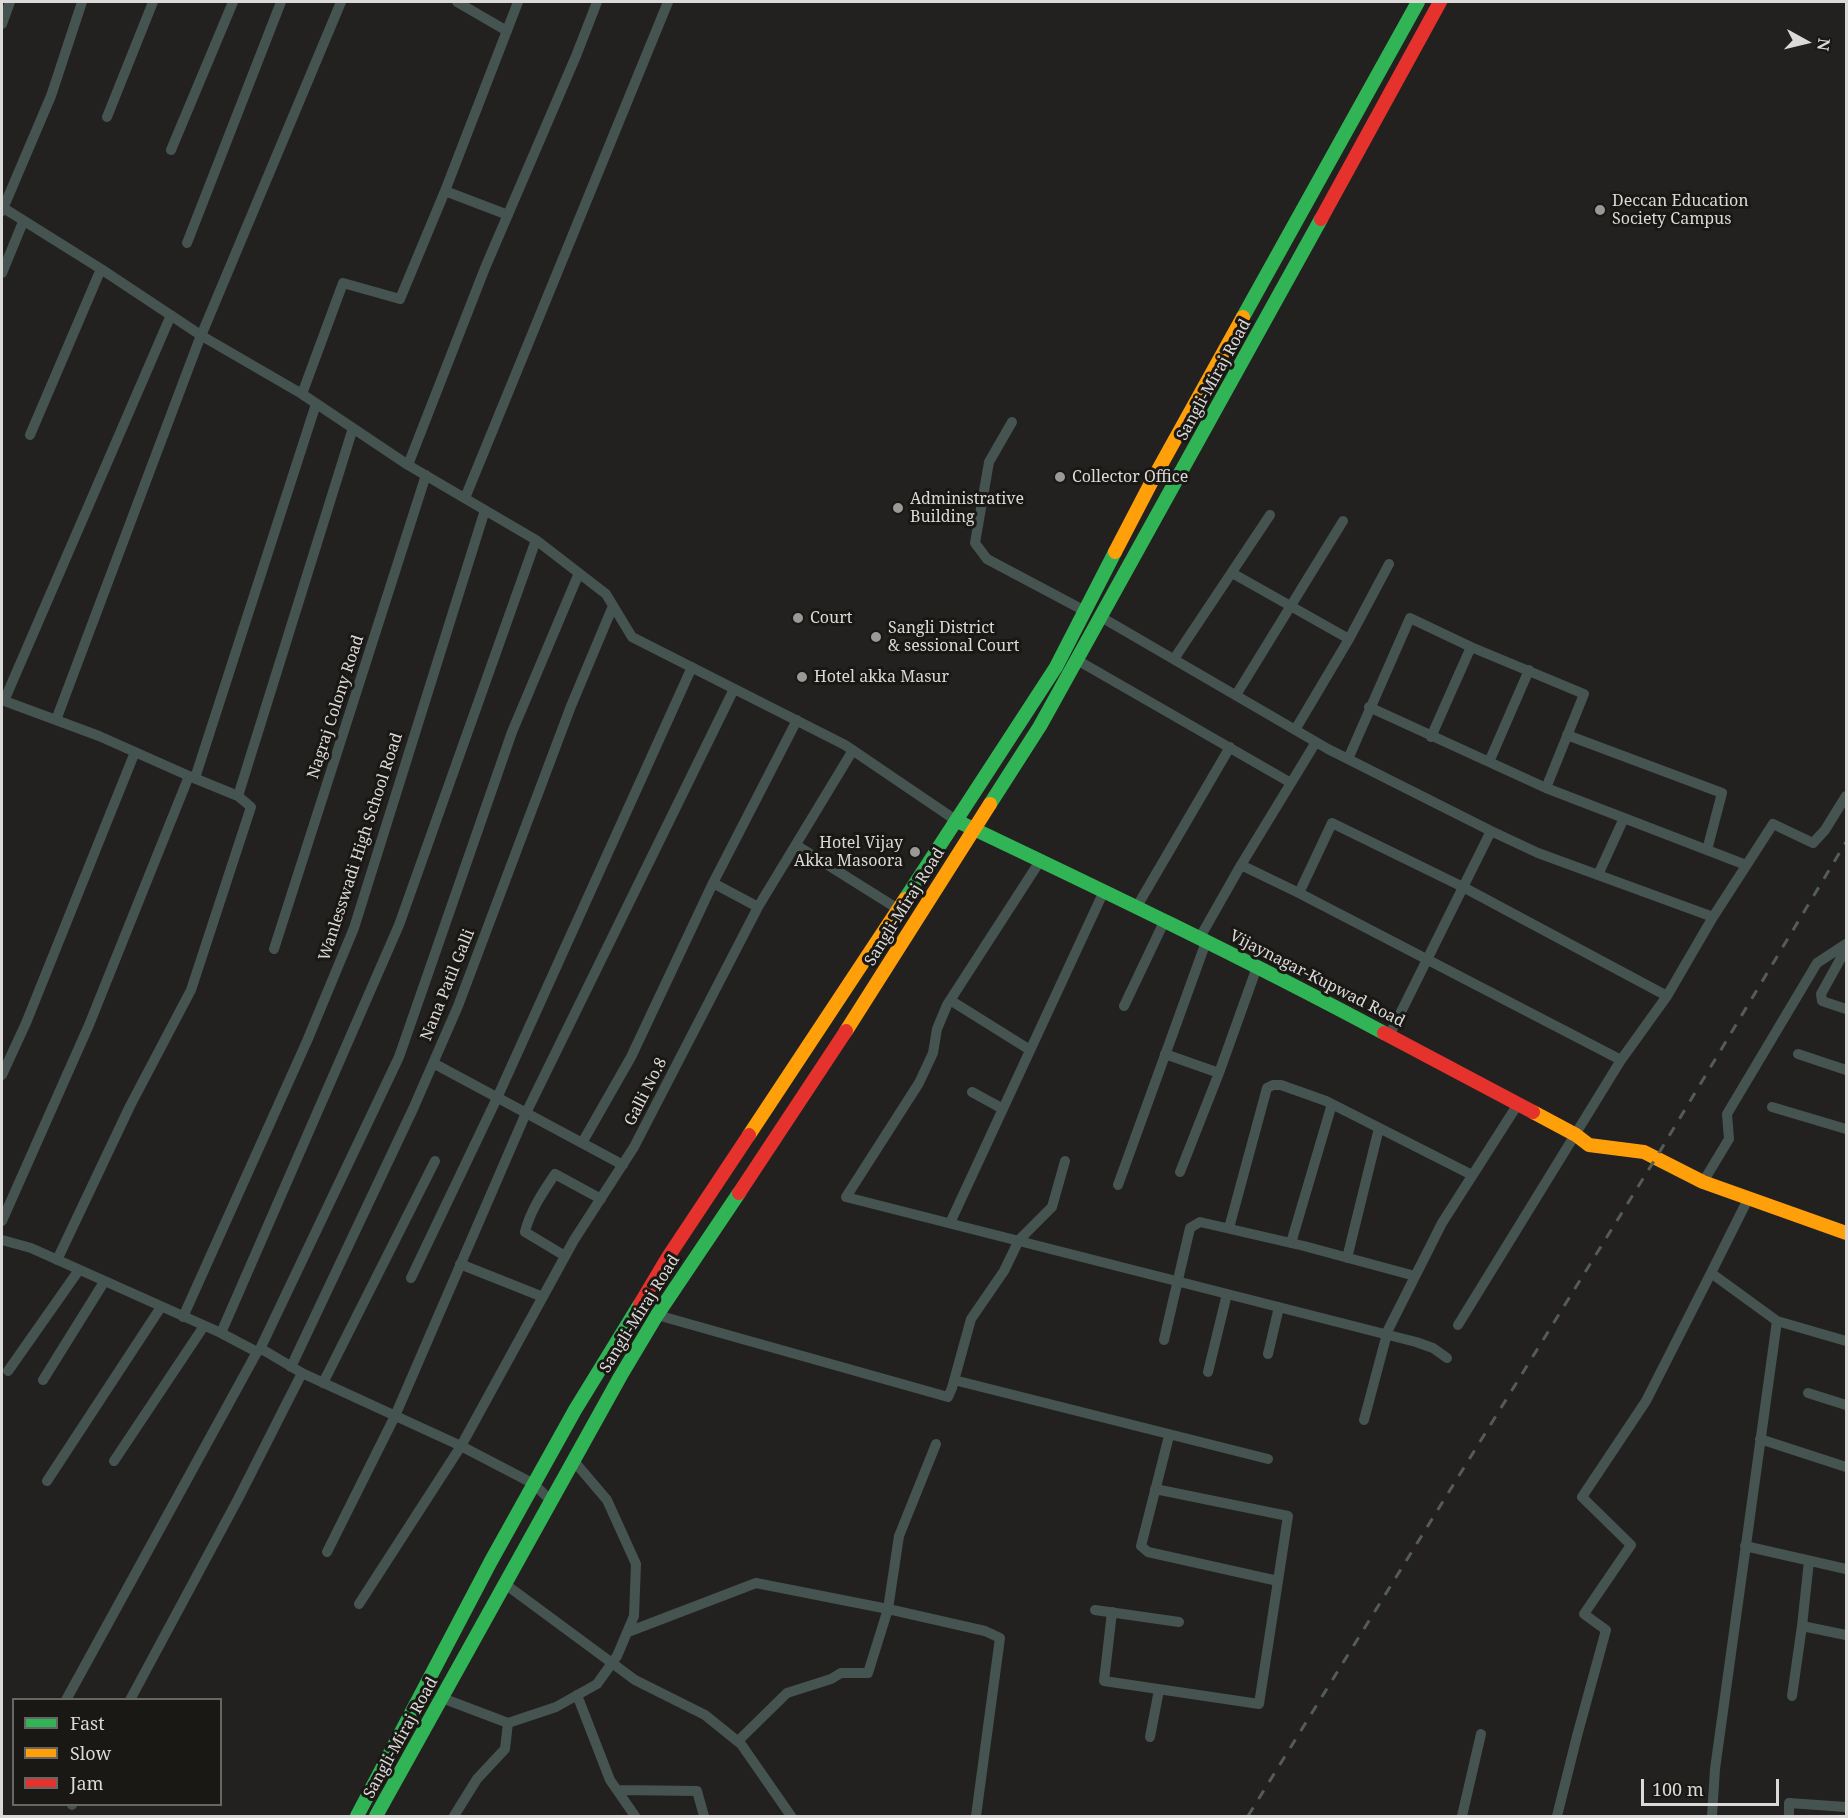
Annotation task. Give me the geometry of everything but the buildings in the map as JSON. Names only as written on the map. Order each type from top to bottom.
[{"type":"main road","name":"Sangli-Miraj Road","points":[[357,1816],[491,1561],[575,1410],[668,1257],[957,821],[1056,666],[1157,471],[1418,2]]},
{"type":"main road","name":"Sangli-Miraj Road","points":[[376,1816],[573,1460],[657,1315],[832,1053],[1040,726],[1182,473],[1440,2]]},
{"type":"main road","name":"Vijaynagar-Kupwad Road","points":[[957,821],[1104,891],[1389,1034],[1576,1135],[1589,1145],[1644,1152],[1703,1182]]},
{"type":"main road","points":[[1703,1182],[1846,1233]]},
{"type":"street","points":[[2,24],[10,2]]},
{"type":"street","points":[[82,2],[51,96],[2,209],[101,269],[202,336],[302,394],[408,465],[536,540],[606,594],[632,637],[853,750],[957,821]]},
{"type":"street","points":[[107,117],[153,2]]},
{"type":"street","points":[[171,150],[233,2]]},
{"type":"street","points":[[187,243],[281,2]]},
{"type":"street","points":[[56,720],[202,336],[341,2]]},
{"type":"street","points":[[457,2],[507,31]]},
{"type":"street","points":[[302,394],[343,283],[400,299],[445,191],[518,2]]},
{"type":"street","points":[[408,465],[467,312],[597,2]]},
{"type":"street","points":[[465,498],[668,2]]},
{"type":"street","points":[[445,191],[508,214]]},
{"type":"street","points":[[2,273],[23,222]]},
{"type":"street","points":[[30,435],[101,269]]},
{"type":"street","points":[[57,1260],[130,1106],[191,990],[251,807],[238,796],[3,700],[171,315]]},
{"type":"street","points":[[2,1221],[89,1025],[192,777],[316,404]]},
{"type":"street","points":[[1011,422],[989,462],[975,543],[987,559],[1085,611]]},
{"type":"street","points":[[238,796],[353,428]]},
{"type":"street","name":"Nagraj Colony Road","points":[[274,949],[426,475]]},
{"type":"street","name":"Wanlesswadi High School Road","points":[[183,1317],[307,1041],[354,928],[485,510]]},
{"type":"street","points":[[1174,659],[1270,515]]},
{"type":"street","points":[[1236,695],[1343,521]]},
{"type":"street","points":[[221,1333],[399,925],[536,540]]},
{"type":"street","points":[[1295,730],[1349,639],[1389,564]]},
{"type":"street","points":[[67,1698],[258,1351],[399,1057],[512,732],[579,573]]},
{"type":"street","points":[[1232,573],[1349,639]]},
{"type":"street","name":"Nana Patil Galli","points":[[291,1366],[458,1006],[571,706],[613,606]]},
{"type":"street","points":[[1101,617],[1316,742],[1491,831],[1538,853],[1713,918]]},
{"type":"street","points":[[1348,759],[1410,618],[1471,647],[1584,694],[1546,788]]},
{"type":"street","points":[[1431,737],[1471,647]]},
{"type":"street","points":[[1077,660],[1291,783]]},
{"type":"street","points":[[411,1278],[497,1098],[692,667]]},
{"type":"street","points":[[1489,762],[1529,670]]},
{"type":"street","points":[[327,1552],[395,1416],[526,1113],[734,689]]},
{"type":"street","points":[[1369,707],[1546,788],[1746,866]]},
{"type":"street","points":[[582,1143],[631,1057],[714,883],[797,720]]},
{"type":"street","points":[[1567,735],[1722,792],[1707,850]]},
{"type":"street","points":[[1118,1185],[1165,1054],[1202,940],[1241,865],[1316,742]]},
{"type":"street","points":[[1136,908],[1230,747]]},
{"type":"street","name":"Galli No.8","points":[[359,1604],[461,1446],[565,1256],[634,1147],[758,907],[853,750]]},
{"type":"street","points":[[2,1075],[26,1023],[135,752]]},
{"type":"street","points":[[1458,1325],[1621,1060],[1668,996],[1713,918],[1773,824],[1813,843],[1825,830],[1846,796]]},
{"type":"street","points":[[1598,875],[1624,818]]},
{"type":"street","points":[[1299,893],[1332,823],[1463,887],[1668,996]]},
{"type":"street","points":[[1389,1034],[1491,831]]},
{"type":"street","points":[[796,845],[898,909]]},
{"type":"street","points":[[1040,861],[950,1000],[937,1029],[933,1053],[919,1083],[846,1197],[1387,1335],[1433,1348],[1448,1358]]},
{"type":"street","points":[[1241,865],[1621,1060]]},
{"type":"street","points":[[714,883],[758,907]]},
{"type":"street","points":[[950,1223],[1104,891]]},
{"type":"street","points":[[1124,1006],[1164,922]]},
{"type":"street","points":[[1703,1182],[1729,1139],[1726,1114],[1816,963],[1846,944]]},
{"type":"street","points":[[1845,956],[1821,994],[1821,1001],[1846,1009]]},
{"type":"street","points":[[1180,1172],[1257,967]]},
{"type":"street","points":[[950,1000],[1030,1050]]},
{"type":"street","points":[[1165,1054],[1219,1073]]},
{"type":"street","points":[[1798,1054],[1846,1070]]},
{"type":"street","points":[[433,1063],[623,1165]]},
{"type":"street","points":[[1229,1228],[1267,1088],[1273,1084],[1332,1104],[1472,1175]]},
{"type":"street","points":[[972,1092],[1003,1109]]},
{"type":"street","points":[[1291,1243],[1332,1104]]},
{"type":"street","points":[[1364,1420],[1387,1335],[1415,1276],[1442,1223],[1518,1104]]},
{"type":"street","points":[[1772,1107],[1846,1129]]},
{"type":"street","points":[[1347,1258],[1379,1128]]},
{"type":"street","points":[[323,1383],[435,1161]]},
{"type":"street","points":[[657,1315],[948,1397],[971,1319],[1004,1270],[1019,1240],[1052,1207],[1065,1161]]},
{"type":"street","points":[[565,1256],[525,1232],[529,1218],[543,1192],[555,1174],[601,1199]]},
{"type":"street","points":[[1557,1816],[1576,1736],[1606,1630],[1584,1614],[1631,1545],[1582,1497],[1646,1401],[1749,1197]]},
{"type":"street","points":[[1164,1340],[1190,1228],[1200,1222],[1415,1276]]},
{"type":"street","points":[[2,1240],[31,1248],[221,1333],[461,1446],[534,1484],[551,1501]]},
{"type":"street","points":[[460,1264],[543,1297]]},
{"type":"street","points":[[8,1371],[79,1270]]},
{"type":"street","points":[[1711,1273],[1776,1321],[1846,1341]]},
{"type":"street","points":[[43,1380],[104,1282]]},
{"type":"street","points":[[1208,1372],[1227,1294]]},
{"type":"street","points":[[47,1481],[161,1307]]},
{"type":"street","points":[[1268,1354],[1279,1307]]},
{"type":"street","points":[[1712,1816],[1715,1768],[1776,1321]]},
{"type":"street","points":[[114,1461],[204,1326]]},
{"type":"street","points":[[131,1698],[233,1509],[302,1373]]},
{"type":"street","points":[[954,1380],[1169,1436],[1268,1459]]},
{"type":"street","points":[[1808,1393],[1846,1405]]},
{"type":"street","points":[[1169,1436],[1141,1546],[1148,1552],[1278,1581]]},
{"type":"street","points":[[1760,1439],[1846,1467]]},
{"type":"street","points":[[738,1741],[787,1693],[831,1679],[841,1673],[868,1673],[888,1609],[900,1536],[936,1444]]},
{"type":"street","points":[[442,1698],[508,1723],[556,1707],[597,1684],[617,1656],[634,1616],[636,1564],[607,1500],[573,1460]]},
{"type":"street","points":[[1112,1612],[1104,1681],[1259,1704],[1288,1516],[1155,1489]]},
{"type":"street","points":[[1745,1546],[1846,1569]]},
{"type":"street","points":[[1792,1696],[1809,1561]]},
{"type":"street","points":[[628,1632],[756,1583],[986,1631],[1000,1638],[976,1816]]},
{"type":"street","points":[[505,1584],[636,1680],[705,1715],[738,1741],[791,1816]]},
{"type":"street","points":[[1095,1610],[1179,1622]]},
{"type":"street","points":[[1802,1626],[1846,1635]]},
{"type":"street","points":[[1150,1737],[1159,1690]]},
{"type":"street","points":[[577,1695],[610,1780],[635,1816]]},
{"type":"street","points":[[454,1816],[477,1779],[505,1749],[508,1723]]},
{"type":"street","points":[[1462,1816],[1481,1734]]},
{"type":"street","points":[[618,1790],[697,1791],[704,1816]]},
{"type":"street","points":[[1789,1816],[1789,1803],[1846,1806]]},
{"type":"railway","points":[[1248,1816],[1654,1161],[1846,842]]},
{"type":"traffic: fast","points":[[1243,317],[1418,2]]},
{"type":"traffic: fast","points":[[990,804],[1040,726],[1321,219]]},
{"type":"traffic: fast","points":[[905,899],[1056,667],[1115,552]]},
{"type":"traffic: fast","points":[[957,821],[1225,951],[1384,1033]]},
{"type":"traffic: fast","points":[[376,1816],[620,1377],[657,1315],[739,1193]]},
{"type":"traffic: fast","points":[[357,1816],[491,1561],[575,1410],[640,1304]]},
{"type":"traffic: slow","points":[[1115,552],[1243,317]]},
{"type":"traffic: slow","points":[[846,1031],[990,804]]},
{"type":"traffic: slow","points":[[749,1135],[905,899]]},
{"type":"traffic: slow","points":[[1533,1112],[1576,1135],[1589,1145],[1644,1152],[1703,1182],[1846,1233]]},
{"type":"traffic: jam","points":[[1321,219],[1440,2]]},
{"type":"traffic: jam","points":[[739,1193],[846,1031]]},
{"type":"traffic: jam","points":[[1384,1033],[1533,1112]]},
{"type":"traffic: jam","points":[[640,1304],[668,1257],[749,1135]]},
{"type":"place","name":"Deccan Education Society Campus","points":[[1600,210]]},
{"type":"place","name":"Collector Office","points":[[1060,477]]},
{"type":"place","name":"Administrative Building","points":[[898,508]]},
{"type":"place","name":"Court","points":[[798,618]]},
{"type":"place","name":"Sangli District & sessional Court","points":[[876,637]]},
{"type":"place","name":"Hotel akka Masur","points":[[802,677]]},
{"type":"place","name":"Hotel Vijay Akka Masoora","points":[[915,852]]}]
